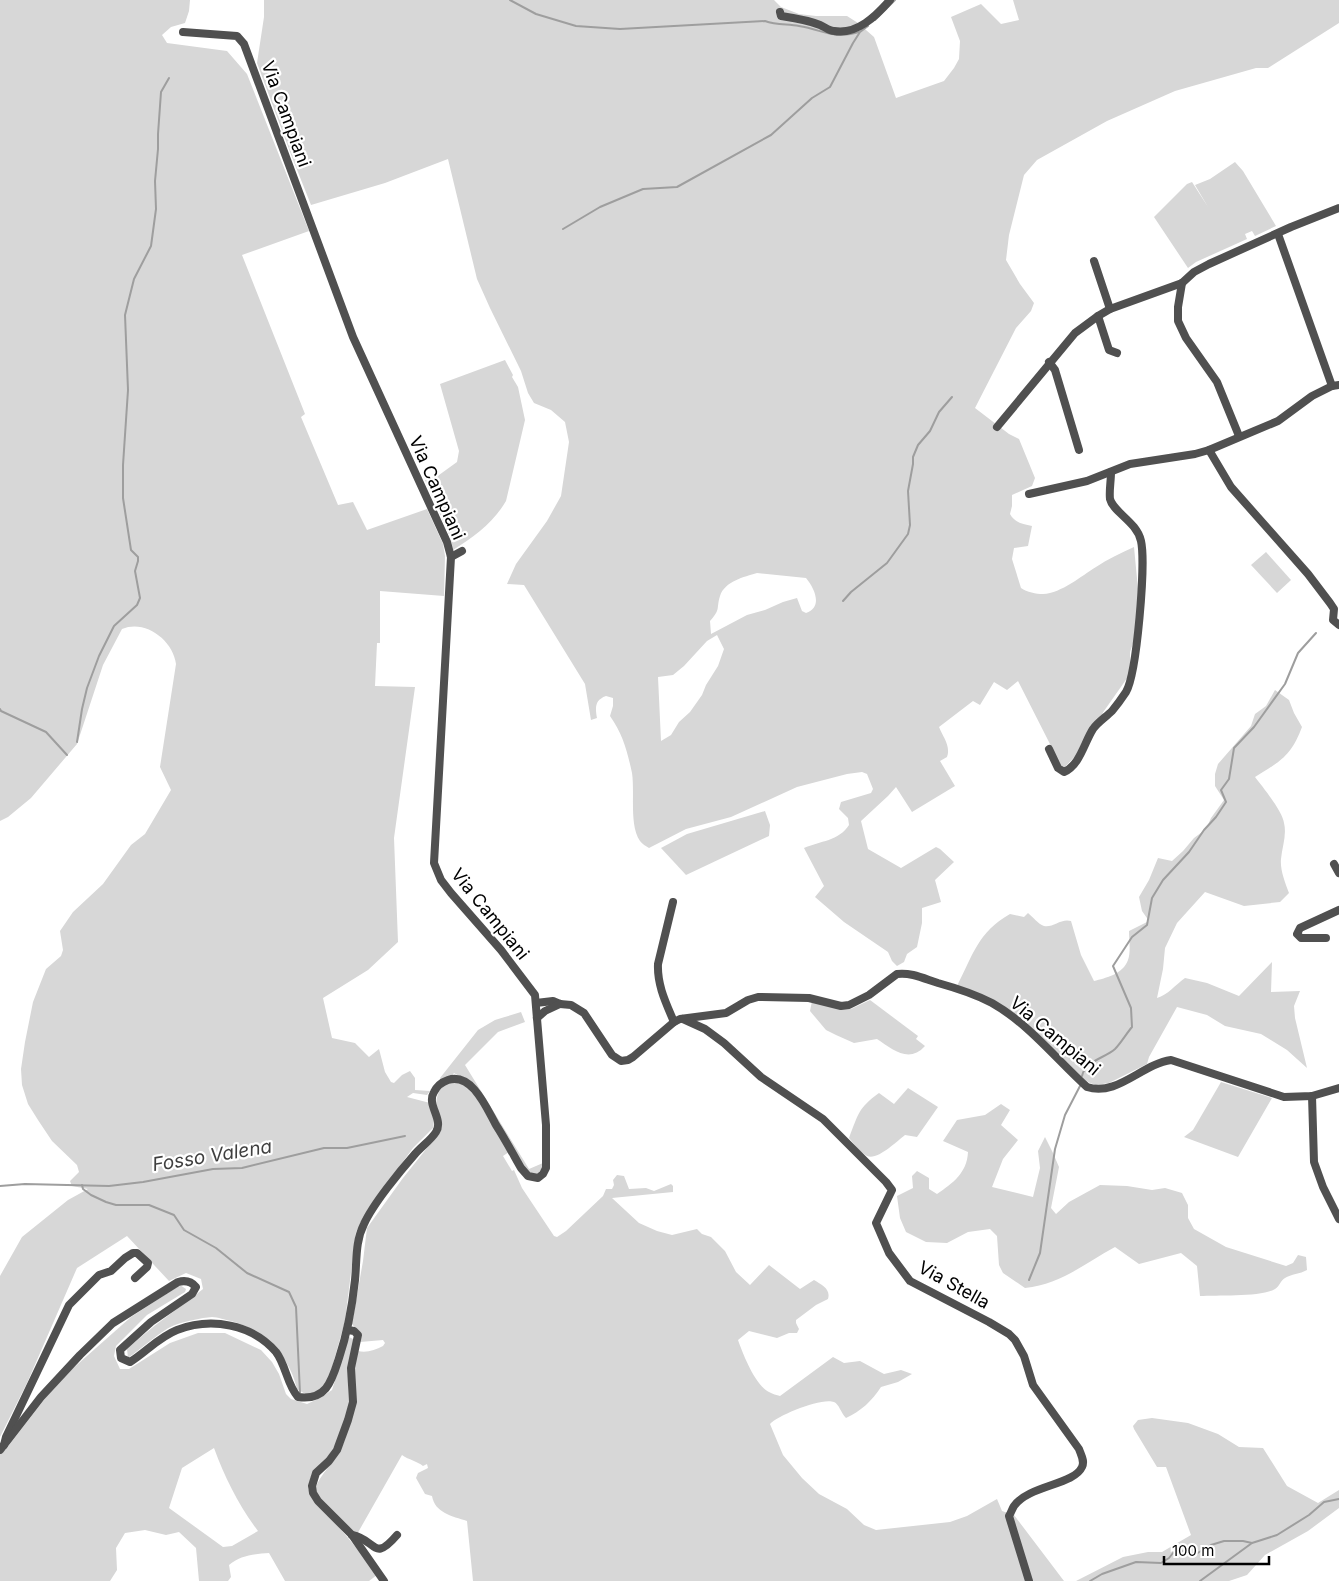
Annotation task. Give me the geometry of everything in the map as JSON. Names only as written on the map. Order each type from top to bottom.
[{"type":"street","points":[[781,14],[820,25],[832,31],[852,30],[872,18],[890,0]]},
{"type":"street","name":"Via Campiani","points":[[2,1448],[41,1397],[113,1323],[184,1280],[196,1287],[192,1294],[151,1322],[120,1350],[121,1358],[130,1362],[134,1360],[160,1339],[177,1330],[213,1323],[230,1325],[262,1340],[276,1353],[298,1399],[316,1396],[331,1383],[348,1330],[355,1277],[356,1251],[360,1234],[372,1210],[415,1154],[436,1131],[438,1124],[432,1097],[444,1081],[457,1078],[469,1085],[478,1094],[524,1171],[533,1178],[538,1178],[546,1168],[546,1125],[534,1016],[535,996],[501,950],[450,893],[441,880],[434,863],[451,557],[441,528],[353,337],[244,44],[236,36],[182,32]]},
{"type":"street","points":[[997,427],[1075,333],[1110,308],[1182,283],[1194,272],[1209,264],[1339,208]]},
{"type":"street","points":[[1029,494],[1088,481],[1130,464],[1196,454],[1209,450],[1278,421],[1312,396],[1336,386],[1278,234]]},
{"type":"street","points":[[1094,261],[1110,308]]},
{"type":"street","points":[[1182,283],[1178,321],[1186,338],[1217,382],[1239,436]]},
{"type":"street","points":[[1098,316],[1109,350],[1117,353]]},
{"type":"street","points":[[1050,362],[1079,450]]},
{"type":"street","points":[[1209,450],[1231,487],[1308,574],[1330,603],[1334,609],[1333,620],[1336,624]]},
{"type":"street","points":[[1049,749],[1058,768],[1064,772],[1070,770],[1094,728],[1113,710],[1127,690],[1131,675],[1137,635],[1144,557],[1140,534],[1123,514],[1114,507],[1110,499],[1111,472]]},
{"type":"street","points":[[451,557],[462,551]]},
{"type":"street","points":[[1334,864],[1339,872]]},
{"type":"street","points":[[673,902],[658,964],[658,982],[674,1022]]},
{"type":"street","points":[[1326,938],[1301,938],[1297,934],[1300,928],[1339,910]]},
{"type":"street","name":"Via Campiani","points":[[536,1003],[553,1000],[560,1004],[571,1005],[584,1012],[612,1055],[621,1061],[628,1060],[674,1022],[726,1013],[758,996],[809,998],[841,1006],[849,1005],[869,995],[897,974],[911,974],[956,988],[991,1002],[1032,1034],[1087,1087],[1094,1089],[1102,1089],[1120,1083],[1171,1060],[1284,1097],[1312,1096],[1339,1088]]},
{"type":"street","points":[[534,1016],[560,1004]]},
{"type":"street","name":"Via Stella","points":[[683,1019],[705,1029],[724,1043],[761,1077],[823,1119],[886,1182],[892,1190],[876,1223],[889,1253],[910,1281],[989,1322],[1009,1334],[1018,1344],[1024,1356],[1032,1385],[1079,1448],[1084,1460],[1082,1468],[1076,1474],[1035,1490],[1014,1506],[1009,1516],[1029,1581]]},
{"type":"street","points":[[1312,1096],[1314,1162],[1323,1187],[1339,1219]]},
{"type":"street","points":[[2,1448],[69,1305],[99,1275],[111,1271],[133,1253],[137,1253],[148,1263],[147,1267],[135,1278]]},
{"type":"street","points":[[348,1330],[354,1331],[358,1335],[351,1368],[353,1402],[337,1450],[329,1461],[316,1473],[312,1486],[313,1493],[318,1501],[352,1535],[384,1581]]},
{"type":"street","points":[[352,1535],[365,1539],[375,1548],[379,1549],[386,1547],[397,1535]]},
{"type":"shaded area","points":[[0,0],[190,0],[185,23],[171,27],[162,35],[167,43],[227,51],[247,74],[309,231],[242,255],[305,414],[301,417],[338,505],[353,502],[367,530],[427,509],[443,544],[445,556],[444,596],[380,591],[380,643],[377,643],[375,686],[415,687],[394,838],[398,942],[368,970],[323,998],[332,1038],[355,1043],[369,1057],[379,1049],[385,1072],[391,1082],[394,1083],[402,1075],[410,1071],[415,1078],[415,1090],[430,1091],[427,1095],[413,1093],[407,1097],[430,1103],[435,1116],[433,1128],[413,1148],[368,1209],[356,1232],[345,1321],[329,1378],[321,1390],[307,1395],[297,1389],[288,1365],[264,1338],[243,1325],[214,1317],[189,1321],[170,1327],[128,1358],[127,1349],[203,1289],[201,1279],[186,1273],[169,1281],[127,1236],[77,1268],[27,1383],[0,1437],[0,1276],[22,1237],[68,1200],[88,1189],[72,1186],[70,1181],[79,1172],[77,1165],[52,1141],[28,1104],[22,1085],[21,1069],[33,1002],[46,969],[61,956],[63,950],[60,931],[73,912],[103,884],[131,845],[145,834],[171,790],[160,767],[176,664],[170,647],[156,634],[140,627],[122,629],[103,665],[77,744],[31,798],[8,817],[0,821]]},
{"type":"shaded area","points":[[264,0],[774,0],[781,7],[799,14],[847,16],[858,23],[874,37],[896,98],[944,81],[959,59],[960,41],[951,17],[981,4],[1001,24],[1019,20],[1013,0],[1339,0],[1339,23],[1268,68],[1256,68],[1175,91],[1107,121],[1037,160],[1024,175],[1009,235],[1006,260],[1034,303],[1031,311],[1016,328],[975,408],[1009,434],[1019,439],[1035,478],[1032,486],[1012,495],[1010,514],[1022,524],[1032,526],[1028,546],[1014,548],[1012,559],[1021,588],[1026,591],[1043,594],[1057,591],[1071,584],[1105,561],[1134,547],[1138,589],[1137,632],[1130,652],[1130,674],[1104,711],[1080,751],[1064,768],[1059,765],[1018,681],[1007,690],[994,682],[980,705],[973,701],[939,727],[948,749],[947,757],[940,761],[955,786],[912,812],[896,787],[861,821],[868,849],[901,868],[936,847],[954,862],[935,880],[941,902],[922,908],[922,923],[917,947],[907,954],[904,962],[897,966],[892,961],[888,952],[844,922],[815,897],[824,886],[804,848],[829,840],[845,830],[849,825],[848,818],[839,809],[841,802],[871,793],[873,789],[867,774],[862,772],[847,774],[797,787],[731,817],[686,829],[649,848],[640,841],[635,826],[632,773],[621,736],[610,716],[613,698],[606,696],[598,702],[596,707],[597,718],[591,720],[585,684],[524,585],[507,584],[516,564],[547,521],[561,496],[569,442],[565,422],[551,410],[534,403],[528,393],[521,371],[477,279],[448,159],[385,183],[311,205],[257,63],[264,17]],"holes":[[[757,573],[806,578],[816,597],[814,607],[806,613],[802,611],[797,598],[747,615],[711,634],[710,621],[717,611],[722,591],[730,583]],[[717,635],[724,649],[718,666],[690,712],[679,722],[671,735],[661,741],[658,677],[673,675],[707,641]]]},
{"type":"shaded area","points":[[1235,162],[1243,171],[1276,226],[1255,236],[1252,231],[1245,234],[1247,239],[1196,262],[1188,268],[1154,217],[1187,184],[1192,182],[1208,207],[1195,185],[1210,179]]},
{"type":"shaded area","points":[[505,360],[518,387],[525,420],[506,501],[496,516],[483,529],[453,550],[451,539],[425,480],[439,475],[457,462],[459,451],[440,384]]},
{"type":"shaded area","points":[[1266,552],[1291,580],[1277,593],[1251,565]]},
{"type":"shaded area","points":[[1275,690],[1289,700],[1302,727],[1294,745],[1284,757],[1255,777],[1272,799],[1283,818],[1285,832],[1281,863],[1289,893],[1280,902],[1244,906],[1205,892],[1177,923],[1165,948],[1157,998],[1168,992],[1185,978],[1207,983],[1239,996],[1272,962],[1271,992],[1300,991],[1294,1006],[1295,1018],[1307,1068],[1287,1050],[1261,1034],[1225,1026],[1207,1015],[1177,1007],[1147,1064],[1109,1083],[1096,1085],[1082,1078],[1037,1034],[957,986],[972,954],[983,937],[990,928],[1010,914],[1024,917],[1028,913],[1044,926],[1051,926],[1067,920],[1071,921],[1081,955],[1094,981],[1114,975],[1122,969],[1129,957],[1129,931],[1149,921],[1142,911],[1139,897],[1149,880],[1158,858],[1172,861],[1194,838],[1206,829],[1211,818],[1224,800],[1215,786],[1215,774],[1218,764],[1251,726],[1255,714],[1266,706]]},
{"type":"shaded area","points":[[765,811],[770,825],[769,836],[686,875],[661,848],[687,834]]},
{"type":"shaded area","points":[[870,1000],[918,1036],[916,1039],[925,1046],[913,1054],[907,1054],[895,1050],[877,1039],[854,1043],[826,1030],[810,1011],[812,1001],[843,1009],[851,1009]]},
{"type":"shaded area","points":[[521,1012],[525,1022],[498,1032],[465,1065],[529,1169],[543,1163],[543,1167],[537,1175],[527,1172],[467,1081],[454,1073],[451,1077],[441,1080],[440,1078],[478,1030],[495,1020]]},
{"type":"shaded area","points":[[449,1082],[461,1083],[475,1096],[509,1152],[503,1156],[512,1171],[514,1170],[522,1188],[554,1236],[557,1237],[566,1231],[603,1196],[606,1189],[612,1189],[614,1185],[613,1180],[617,1175],[624,1176],[629,1189],[646,1188],[654,1191],[671,1184],[673,1192],[612,1198],[639,1223],[657,1231],[672,1235],[697,1229],[702,1234],[711,1237],[725,1251],[736,1272],[750,1285],[769,1265],[800,1289],[814,1280],[825,1288],[829,1296],[828,1299],[816,1305],[796,1320],[799,1329],[797,1333],[789,1333],[777,1338],[749,1331],[738,1340],[754,1376],[769,1392],[780,1396],[833,1357],[844,1363],[860,1361],[884,1374],[901,1370],[912,1374],[898,1382],[881,1387],[866,1405],[846,1418],[836,1403],[828,1401],[800,1408],[770,1424],[783,1455],[802,1478],[819,1494],[847,1509],[864,1525],[876,1530],[950,1522],[967,1516],[997,1499],[1002,1511],[1014,1515],[1064,1581],[473,1581],[467,1521],[440,1510],[432,1496],[425,1494],[416,1478],[418,1473],[428,1468],[427,1464],[423,1466],[402,1455],[356,1536],[319,1499],[315,1489],[344,1444],[358,1351],[374,1350],[385,1343],[383,1340],[360,1342],[361,1335],[352,1324],[367,1228],[403,1178],[439,1133],[436,1112],[437,1098],[443,1086]]},
{"type":"shaded area","points":[[1221,1082],[1272,1098],[1238,1157],[1184,1137],[1193,1130]]},
{"type":"shaded area","points":[[908,1088],[938,1107],[917,1137],[905,1135],[876,1156],[867,1156],[849,1138],[859,1112],[879,1093],[894,1104]]},
{"type":"shaded area","points":[[1001,1104],[1010,1110],[1001,1125],[1018,1140],[1003,1159],[992,1187],[1033,1197],[1040,1168],[1038,1151],[1045,1137],[1059,1167],[1051,1208],[1056,1214],[1069,1202],[1100,1185],[1127,1186],[1152,1190],[1165,1188],[1182,1193],[1188,1205],[1188,1218],[1194,1229],[1226,1247],[1286,1266],[1293,1263],[1298,1255],[1306,1257],[1307,1270],[1285,1278],[1276,1288],[1269,1292],[1200,1296],[1197,1266],[1181,1253],[1139,1264],[1115,1247],[1061,1278],[1038,1286],[1025,1288],[1003,1273],[999,1265],[997,1236],[990,1229],[968,1232],[947,1243],[926,1242],[906,1232],[900,1218],[897,1196],[913,1188],[912,1176],[917,1171],[929,1178],[929,1189],[937,1194],[954,1181],[965,1166],[968,1152],[943,1141],[957,1120],[985,1115]]},
{"type":"shaded area","points":[[180,1285],[186,1289],[185,1292],[147,1315],[116,1346],[114,1356],[120,1369],[129,1369],[170,1343],[198,1333],[225,1333],[261,1350],[272,1362],[279,1374],[286,1394],[291,1399],[307,1404],[332,1390],[349,1337],[355,1340],[348,1376],[349,1404],[343,1426],[337,1442],[327,1458],[312,1472],[308,1489],[318,1504],[353,1543],[377,1575],[369,1581],[285,1581],[269,1553],[248,1556],[233,1562],[229,1565],[231,1577],[228,1581],[199,1581],[196,1548],[179,1532],[166,1535],[145,1530],[125,1533],[116,1548],[117,1570],[110,1581],[0,1581],[0,1455],[47,1396],[70,1371],[131,1317]],"holes":[[[214,1448],[239,1502],[258,1531],[232,1546],[223,1547],[169,1508],[182,1468]]]},
{"type":"shaded area","points":[[1152,1418],[1188,1423],[1218,1434],[1239,1447],[1263,1448],[1287,1486],[1318,1503],[1339,1490],[1339,1508],[1308,1531],[1265,1555],[1247,1575],[1229,1581],[1076,1581],[1123,1557],[1148,1552],[1162,1552],[1191,1535],[1166,1467],[1157,1467],[1133,1426],[1138,1420]]},
{"type":"waterway","points":[[510,0],[536,14],[576,26],[620,29],[765,21],[799,26],[835,35],[859,32]]},
{"type":"waterway","points":[[875,20],[895,0]]},
{"type":"waterway","points":[[563,229],[600,207],[643,189],[677,187],[771,135],[812,98],[830,87],[853,43],[860,32],[868,26]]},
{"type":"waterway","points":[[77,742],[87,688],[99,656],[114,626],[137,605],[140,598],[135,571],[138,557],[131,550],[123,498],[123,465],[128,390],[125,315],[134,279],[151,246],[156,209],[155,181],[161,92],[169,78]]},
{"type":"waterway","points":[[843,601],[851,592],[887,563],[908,534],[910,525],[908,491],[913,457],[918,445],[930,431],[939,412],[952,397]]},
{"type":"waterway","points":[[1082,1076],[1091,1063],[1115,1049],[1132,1027],[1131,1008],[1113,966],[1132,937],[1147,925],[1152,898],[1163,880],[1189,852],[1226,802],[1221,790],[1229,779],[1234,748],[1254,727],[1285,684],[1298,653],[1316,633]]},
{"type":"waterway","points":[[0,709],[46,732],[67,755]]},
{"type":"waterway","points":[[1029,1280],[1040,1253],[1055,1149],[1065,1115],[1080,1086]]},
{"type":"waterway","name":"Fosso Valena","points":[[0,1186],[25,1184],[109,1186],[143,1182],[213,1169],[242,1168],[324,1148],[347,1148],[405,1136]]},
{"type":"waterway","name":"Fosso Valena","points":[[82,1185],[83,1189],[91,1195],[106,1202],[116,1205],[149,1205],[174,1215],[184,1230],[216,1248],[247,1273],[289,1292],[296,1307],[300,1393]]},
{"type":"waterway","points":[[1090,1581],[1102,1574],[1136,1562],[1161,1563],[1173,1553],[1182,1551],[1196,1554],[1211,1545],[1224,1541],[1252,1543],[1277,1535],[1309,1515],[1324,1502],[1339,1499]]},
{"type":"waterway","points":[[1200,1581],[1252,1543]]}]
